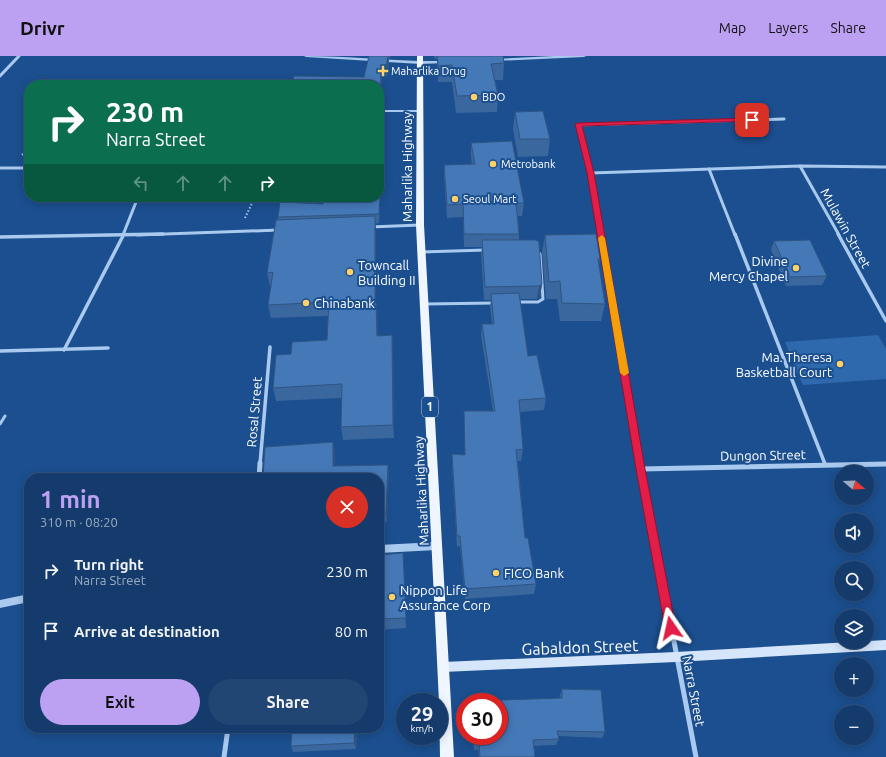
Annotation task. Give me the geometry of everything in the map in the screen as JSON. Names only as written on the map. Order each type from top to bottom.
[{"type":"main road","name":"Maharlika Highway","points":[[420,59],[421,252],[447,757]]},
{"type":"main road","name":"Gabaldon Street","points":[[443,667],[676,657],[886,645]]},
{"type":"street","points":[[0,76],[19,56]]},
{"type":"street","points":[[306,56],[420,59],[452,62]]},
{"type":"street","points":[[491,61],[584,56]]},
{"type":"street","name":"Narra Street","points":[[696,757],[641,469],[591,173],[578,124],[784,119]]},
{"type":"street","points":[[591,173],[800,166],[886,167]]},
{"type":"street","name":"Mulawin Street","points":[[800,166],[886,321]]},
{"type":"street","points":[[0,168],[24,168]]},
{"type":"street","points":[[709,169],[825,464]]},
{"type":"street","points":[[64,350],[123,236],[136,202]]},
{"type":"street","points":[[365,227],[420,225]]},
{"type":"street","points":[[0,237],[123,236],[286,230]]},
{"type":"street","name":"Rosal Street","points":[[259,473],[270,347]]},
{"type":"street","points":[[0,351],[108,348]]},
{"type":"street","name":"Dungon Street","points":[[641,469],[825,464],[886,464]]},
{"type":"street","points":[[384,549],[437,546]]},
{"type":"street","points":[[0,604],[24,599]]},
{"type":"street","points":[[224,757],[227,733]]},
{"type":"lane","points":[[384,111],[420,110]]},
{"type":"lane","points":[[516,302],[538,302],[543,299],[540,254],[538,251],[533,249]]},
{"type":"lane","points":[[421,252],[493,250]]},
{"type":"lane","points":[[424,304],[500,303]]},
{"type":"lane","points":[[0,424],[5,416]]},
{"type":"path","points":[[239,232],[253,202]]},
{"type":"shaded area","name":"Ma. Theresa Basketball Court","points":[[878,335],[886,349],[886,379],[803,385],[785,342]]},
{"type":"building","points":[[369,56],[388,56],[386,67],[382,67],[381,80],[293,80],[294,76],[364,77]]},
{"type":"building","points":[[437,56],[503,56],[504,63],[491,64],[498,95],[457,96],[452,65],[438,66]]},
{"type":"building","points":[[543,111],[550,139],[520,139],[515,112]]},
{"type":"building","points":[[512,141],[524,203],[516,203],[519,234],[464,234],[463,204],[447,205],[444,165],[475,164],[471,143]]},
{"type":"building","points":[[280,202],[323,204],[323,202],[380,202],[379,214],[278,217]]},
{"type":"building","points":[[375,216],[375,302],[377,336],[392,335],[393,425],[341,427],[342,384],[273,388],[276,355],[291,354],[292,342],[327,340],[329,302],[268,305],[273,272],[267,273],[276,220]]},
{"type":"building","points":[[596,234],[600,259],[598,259],[605,304],[562,303],[560,281],[549,282],[545,235]]},
{"type":"building","points":[[482,240],[536,240],[539,242],[542,284],[539,286],[485,287]]},
{"type":"building","points":[[810,240],[827,276],[790,277],[774,241]]},
{"type":"building","points":[[519,293],[528,356],[537,355],[546,398],[519,400],[523,449],[516,450],[525,538],[528,538],[536,584],[465,589],[460,536],[457,536],[452,454],[465,455],[464,411],[495,411],[482,324],[494,324],[491,294]]},
{"type":"building","points":[[333,442],[333,466],[388,465],[386,514],[384,514],[384,473],[263,473],[265,447]]},
{"type":"building","name":"Nippon Life Assurance Corp","points":[[403,553],[406,618],[384,619],[384,555]]},
{"type":"building","points":[[562,689],[601,690],[605,732],[557,731],[559,739],[533,740],[535,757],[480,757],[479,745],[508,745],[508,700],[562,698]]},
{"type":"building","points":[[292,733],[355,733],[354,743],[291,746]]},
{"type":"slow traffic","points":[[602,238],[624,373]]},
{"type":"place","name":"Maharlika Drug","points":[[383,71]]},
{"type":"place","name":"BDO","points":[[474,97]]},
{"type":"place","name":"Metrobank","points":[[493,164]]},
{"type":"place","name":"Seoul Mart","points":[[455,199]]},
{"type":"place","name":"Divine Mercy Chapel","points":[[796,268]]},
{"type":"place","name":"Towncall Building II","points":[[350,272]]},
{"type":"place","name":"Chinabank","points":[[306,303]]},
{"type":"place","name":"Ma. Theresa Basketball Court","points":[[840,364]]},
{"type":"place","name":"FICO Bank","points":[[496,573]]},
{"type":"place","name":"Nippon Life Assurance Corp","points":[[392,597]]},
{"type":"route","points":[[671,628],[641,469],[591,173],[578,124],[752,120]]}]
